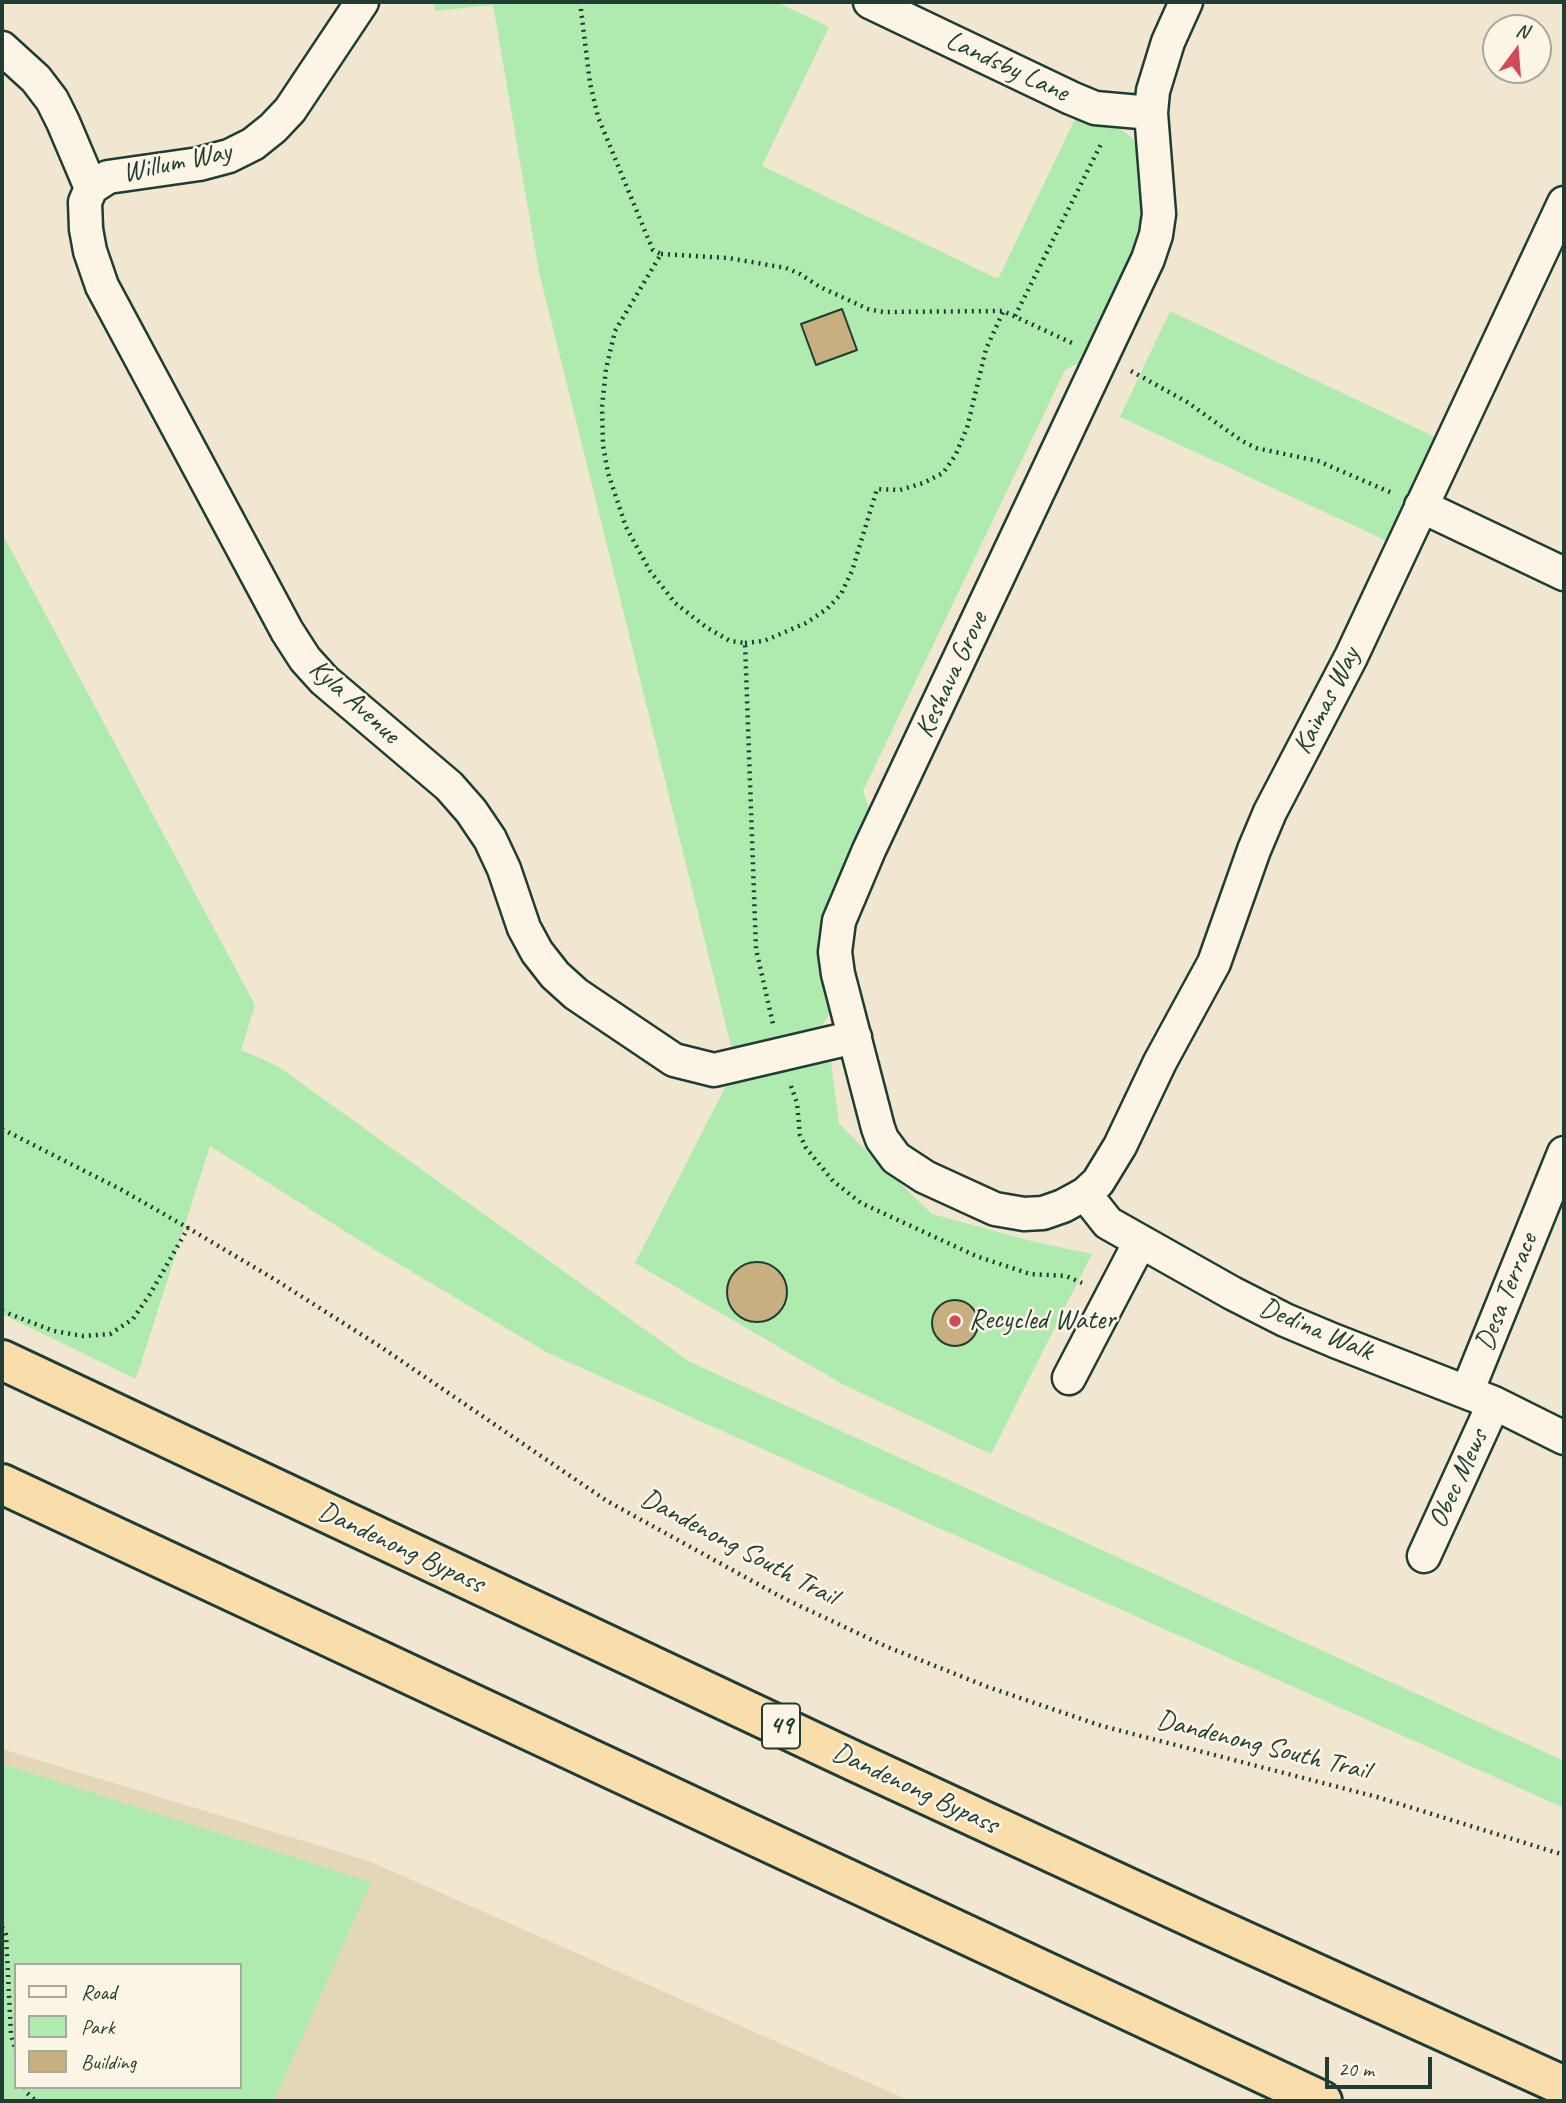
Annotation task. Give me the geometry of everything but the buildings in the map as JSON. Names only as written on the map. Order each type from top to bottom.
[{"type":"highway","name":"Dandenong Bypass","points":[[2,1360],[928,1795],[1564,2086]]},
{"type":"highway","points":[[2,1484],[1322,2101]]},
{"type":"street","name":"Willum Way","points":[[91,188],[108,177],[199,164],[229,156],[253,144],[273,128],[289,110],[362,2]]},
{"type":"street","name":"Landsby Lane","points":[[870,2],[1095,108],[1151,113]]},
{"type":"street","name":"Keshava Grove","points":[[1085,1194],[1043,1213],[1009,1212],[965,1196],[907,1167],[896,1158],[882,1139],[835,952],[835,939],[845,903],[1148,259],[1156,235],[1159,193],[1151,113],[1158,72],[1186,2]]},
{"type":"street","points":[[2,48],[36,79],[52,100],[91,188]]},
{"type":"street","name":"Kyla Avenue","points":[[91,188],[85,202],[86,229],[102,286],[287,631],[305,659],[324,680],[449,786],[471,811],[490,839],[504,869],[524,928],[537,952],[555,975],[576,993],[674,1060],[714,1070],[855,1037]]},
{"type":"street","name":"Kaimas Way","points":[[1085,1194],[1098,1182],[1114,1157],[1160,1062],[1202,988],[1226,932],[1270,812],[1351,657],[1564,202]]},
{"type":"street","points":[[1421,506],[1564,574]]},
{"type":"street","name":"Desa Terrace","points":[[1480,1397],[1564,1153]]},
{"type":"street","name":"Dedina Walk","points":[[1085,1194],[1108,1223],[1285,1320],[1480,1397],[1564,1438]]},
{"type":"street","points":[[1069,1378],[1140,1242]]},
{"type":"street","name":"Obec Mews","points":[[1423,1556],[1480,1397]]},
{"type":"path","points":[[580,2],[590,83],[598,117],[653,250],[661,254],[728,258],[786,268],[868,309],[883,312],[1003,311],[1101,356],[1187,402],[1242,442],[1256,448],[1318,461],[1421,506]]},
{"type":"path","points":[[1015,316],[1109,127],[1112,110]]},
{"type":"path","points":[[661,254],[615,331],[606,369],[603,432],[608,473],[626,527],[650,571],[675,603],[706,627],[730,641],[764,641],[806,623],[827,609],[841,594],[852,571],[877,489],[900,490],[943,473],[955,456],[967,428],[986,349],[1003,311]]},
{"type":"path","points":[[746,643],[757,949],[780,1056],[797,1104],[800,1135],[806,1148],[833,1181],[861,1203],[976,1256],[1030,1274],[1066,1276],[1113,1295]]},
{"type":"path","name":"Dandenong South Trail","points":[[2,1129],[122,1190],[274,1279],[370,1340],[607,1500],[785,1599],[885,1646],[988,1687],[1102,1727],[1377,1797],[1564,1854]]},
{"type":"path","points":[[2,1311],[54,1331],[83,1336],[110,1335],[133,1319],[188,1228]]},
{"type":"path","points":[[2,1927],[6,1935],[11,2035],[14,2045]]},
{"type":"shaded area","points":[[2,1749],[369,1861],[910,2101],[2,2101]]},
{"type":"green space","points":[[434,2],[776,2],[817,21],[829,27],[762,166],[998,279],[1077,115],[1122,130],[1133,139],[1139,154],[1146,198],[1143,233],[1086,359],[1065,370],[863,791],[871,814],[842,890],[830,900],[825,914],[830,1012],[820,1030],[733,1054],[539,272],[493,5],[435,11]]},
{"type":"green space","points":[[1170,311],[1437,438],[1389,542],[1120,417]]},
{"type":"green space","points":[[2,533],[255,1005],[241,1050],[276,1065],[690,1362],[1564,1761],[1564,1808],[546,1352],[362,1242],[210,1146],[136,1379],[2,1314]]},
{"type":"green space","points":[[831,1062],[839,1124],[932,1214],[1035,1242],[1092,1254],[991,1454],[842,1384],[635,1263],[728,1082]]},
{"type":"green space","points":[[2,1764],[371,1882],[274,2101],[2,2101]]},
{"type":"place","name":"Recycled Water","points":[[955,1321]]}]
